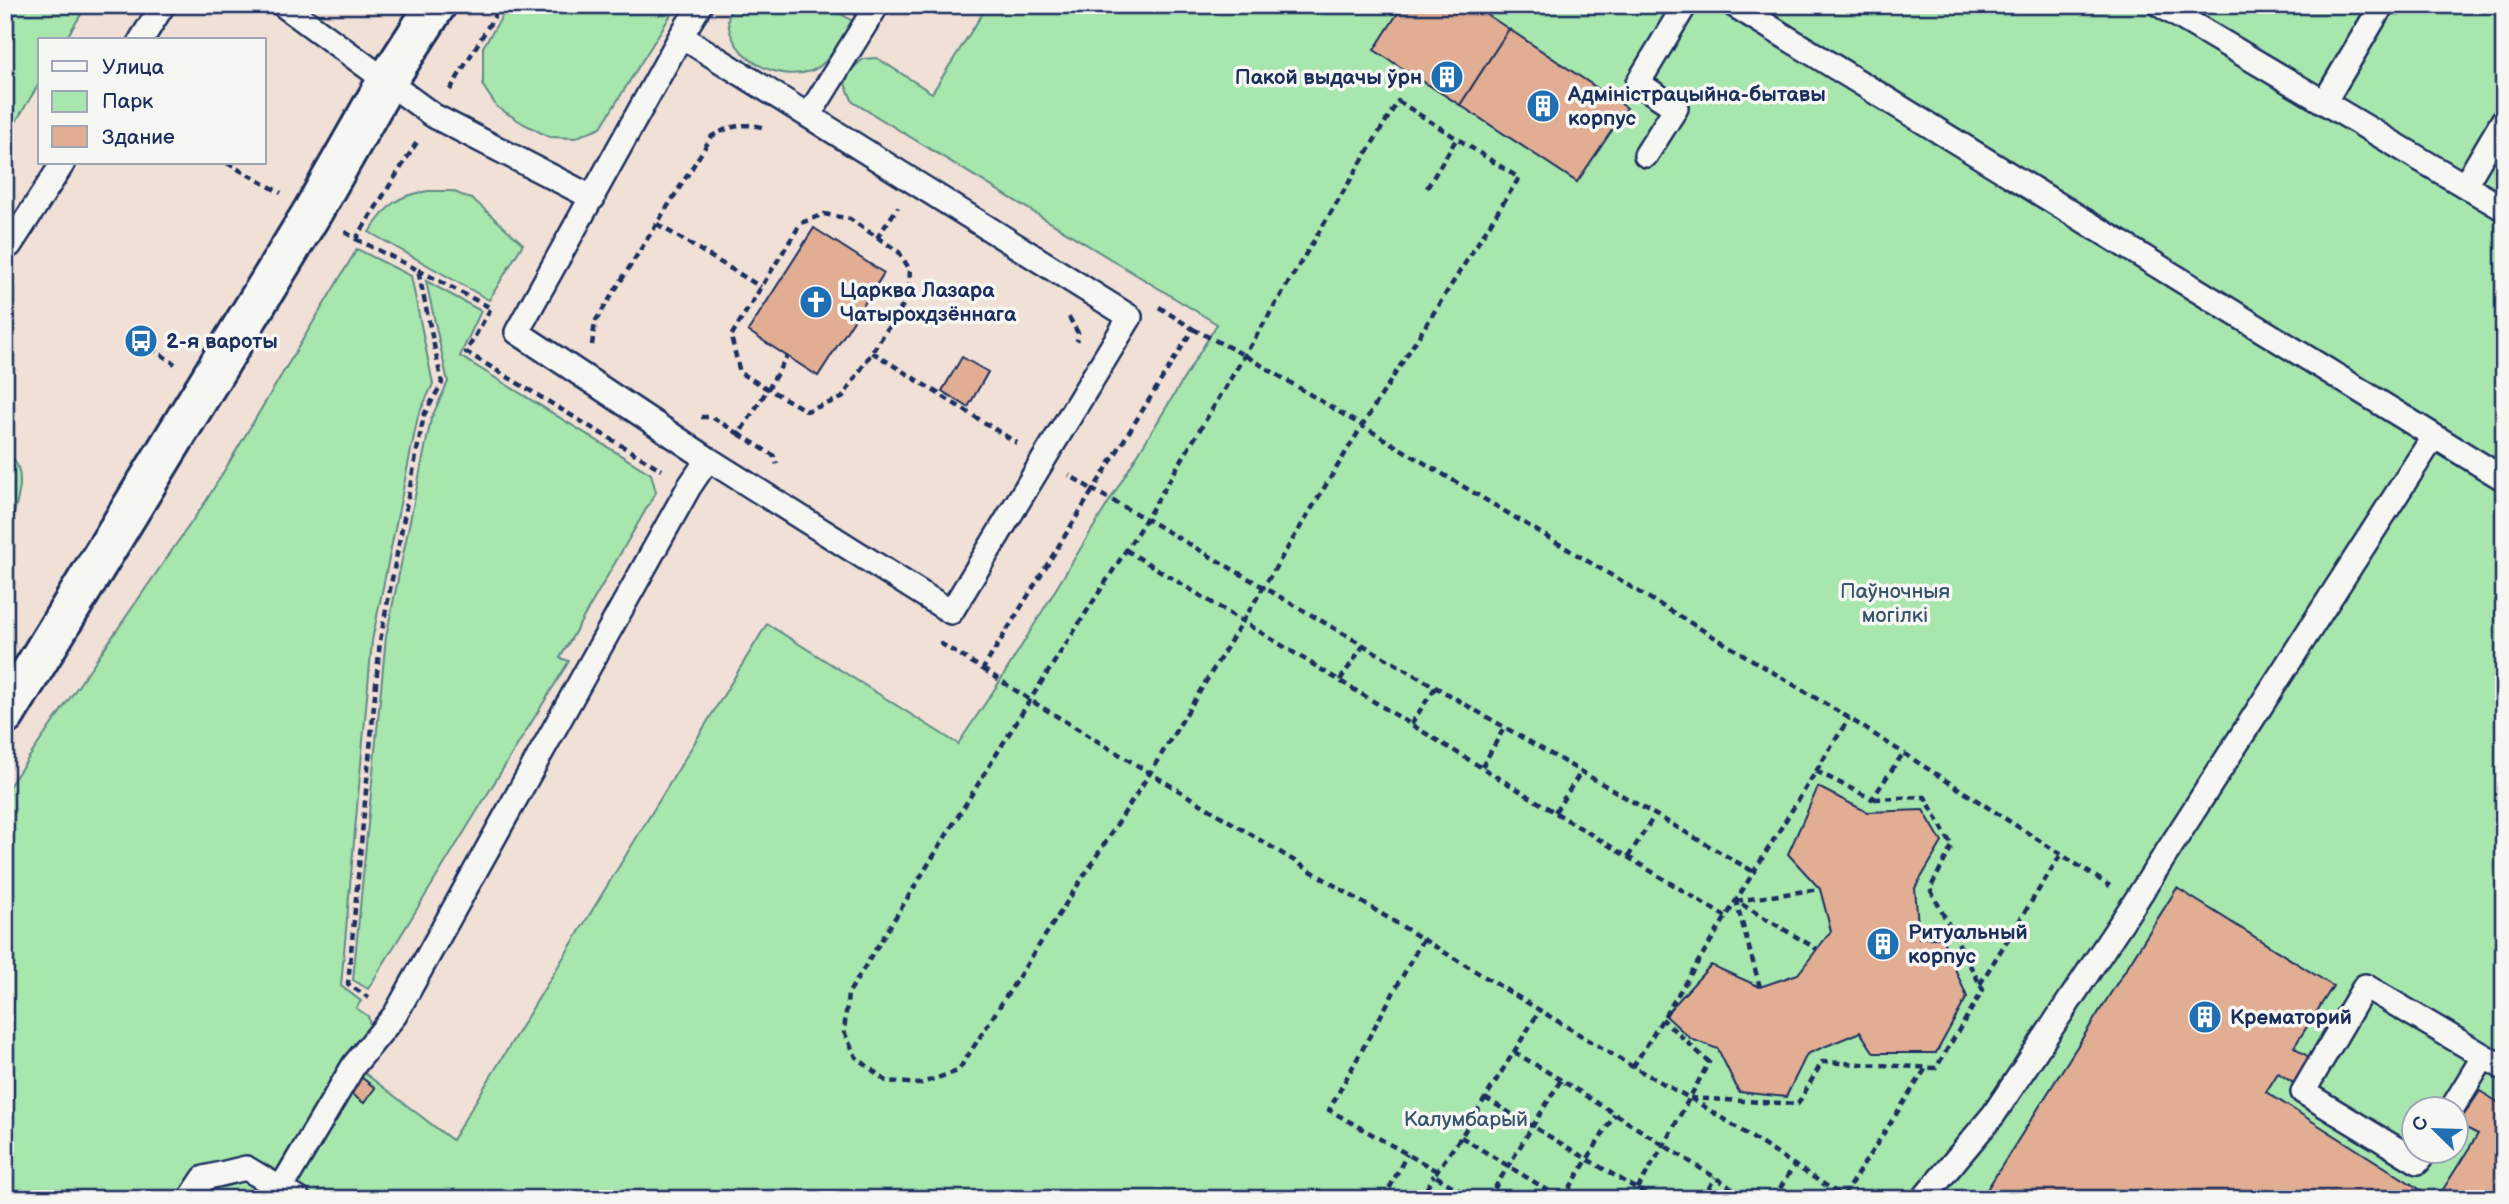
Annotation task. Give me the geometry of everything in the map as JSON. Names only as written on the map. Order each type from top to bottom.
[{"type":"main road","points":[[5,715],[313,211],[387,81],[436,5]]},
{"type":"lane","points":[[142,38],[163,5]]},
{"type":"lane","points":[[283,5],[434,116],[593,198]]},
{"type":"lane","points":[[681,36],[1130,317],[951,612],[708,459],[517,332],[593,198],[681,36],[699,5]]},
{"type":"lane","points":[[808,115],[877,5]]},
{"type":"lane","points":[[1646,155],[1676,108],[1638,83],[1685,5]]},
{"type":"lane","points":[[1734,5],[2504,479]]},
{"type":"lane","points":[[2160,5],[2194,14],[2325,101],[2504,209]]},
{"type":"lane","points":[[2325,101],[2382,5]]},
{"type":"lane","points":[[2465,185],[2504,119]]},
{"type":"lane","points":[[10,245],[62,164]]},
{"type":"lane","points":[[1923,1199],[1994,1114],[2135,902],[2434,436]]},
{"type":"lane","points":[[190,1199],[204,1178],[246,1168],[290,1194],[354,1065],[395,1015],[689,486],[708,459]]},
{"type":"lane","points":[[2400,1151],[2303,1092],[2365,986],[2494,1062],[2464,1096]]},
{"type":"path","points":[[1398,101],[1457,138],[1519,177],[1362,426],[1150,773],[958,1071],[919,1084],[886,1080],[856,1057],[844,1032],[848,994],[1146,519],[1398,101]]},
{"type":"path","points":[[593,349],[595,323],[712,136],[732,125],[752,124],[767,128]]},
{"type":"path","points":[[1427,188],[1457,138]]},
{"type":"path","points":[[888,199],[910,213]]},
{"type":"path","points":[[877,237],[899,206]]},
{"type":"path","points":[[824,214],[850,219],[899,252],[910,270],[909,296],[842,398],[807,411],[740,373],[732,336],[761,287],[801,223],[824,214]]},
{"type":"path","points":[[657,224],[761,287]]},
{"type":"path","points":[[356,239],[418,270],[442,383],[424,415],[380,641],[348,984],[395,1015]]},
{"type":"path","points":[[1158,307],[1193,329],[1246,356],[1849,718],[2135,902]]},
{"type":"path","points":[[1065,313],[1078,333],[1077,343]]},
{"type":"path","points":[[1193,329],[1093,491],[1146,519],[1754,872]]},
{"type":"path","points":[[872,352],[1020,445]]},
{"type":"path","points":[[745,426],[787,356]]},
{"type":"path","points":[[739,434],[773,455],[777,466]]},
{"type":"path","points":[[1126,550],[1726,917]]},
{"type":"path","points":[[1340,680],[1363,646]]},
{"type":"path","points":[[983,669],[1633,1067],[1690,1098],[1845,1198],[1927,1068]]},
{"type":"path","points":[[1411,724],[1435,688]]},
{"type":"path","points":[[1633,1067],[1849,718]]},
{"type":"path","points":[[1482,767],[1504,728]]},
{"type":"path","points":[[1871,799],[1904,752]]},
{"type":"path","points":[[1690,1098],[1798,1104],[1822,1062],[1936,1068],[1983,990],[1930,889],[1952,846],[1925,797],[1871,799],[1816,771]]},
{"type":"path","points":[[1555,812],[1581,772]]},
{"type":"path","points":[[1628,857],[1655,815]]},
{"type":"path","points":[[1979,984],[2061,854]]},
{"type":"path","points":[[1735,901],[1820,889]]},
{"type":"path","points":[[1735,901],[1817,949]]},
{"type":"path","points":[[1735,901],[1760,986]]},
{"type":"path","points":[[1423,939],[1329,1110],[1407,1154],[1473,1199]]},
{"type":"path","points":[[1421,1199],[1540,1010]]},
{"type":"path","points":[[1631,1199],[1709,1062],[1662,1019]]},
{"type":"path","points":[[1514,1052],[1749,1199]]},
{"type":"path","points":[[1488,1199],[1561,1080]]},
{"type":"path","points":[[1485,1098],[1654,1199]]},
{"type":"path","points":[[1461,1137],[1563,1199],[1615,1114]]},
{"type":"path","points":[[1384,1199],[1407,1154]]},
{"type":"path","points":[[1774,1199],[1794,1165]]},
{"type":"path","points":[[1703,1199],[1715,1177]]},
{"type":"path","points":[[1450,1199],[1455,1188]]},
{"type":"green space","points":[[5,5],[87,5],[66,38],[38,38],[38,85],[5,140]]},
{"type":"green space","points":[[509,5],[677,5],[601,127],[575,138],[549,137],[524,124],[497,107],[483,86],[483,47]]},
{"type":"green space","points":[[732,5],[826,5],[854,22],[835,50],[817,68],[798,74],[784,73],[758,64],[737,46],[728,21]]},
{"type":"green space","name":"Паўночныя могілкі","points":[[988,5],[2504,5],[2504,1199],[5,1199],[5,792],[206,501],[357,249],[411,276],[433,384],[418,416],[372,641],[341,986],[361,1001],[356,1008],[368,1016],[370,1024],[354,1065],[452,1140],[767,624],[958,744],[1000,681],[1217,324],[853,102],[845,84],[851,70],[863,59],[877,58],[932,93]]},
{"type":"green space","points":[[428,191],[452,191],[474,200],[523,244],[489,300],[369,232],[393,203]]},
{"type":"green space","points":[[426,281],[481,311],[460,356],[651,474],[656,492],[560,658],[569,661],[368,989],[353,980],[386,637],[431,419],[448,382]]},
{"type":"green space","points":[[5,452],[14,460],[20,481],[16,507],[5,541]]},
{"type":"building","name":"Пакой выдачы ўрн","points":[[1403,5],[1472,5],[1509,29],[1460,105],[1374,50]]},
{"type":"building","name":"Адміністрацыйна-бытавы корпус","points":[[1509,29],[1627,108],[1577,182],[1460,105]]},
{"type":"building","name":"Царква Лазара Чатырохдзённага","points":[[814,228],[884,273],[818,376],[748,331]]},
{"type":"building","points":[[962,357],[988,372],[968,407],[942,391]]},
{"type":"building","name":"Ритуальный корпус","points":[[1818,787],[1867,812],[1923,810],[1942,842],[1915,888],[1919,938],[1942,938],[1967,997],[1936,1053],[1874,1053],[1860,1032],[1807,1054],[1786,1097],[1739,1092],[1718,1049],[1691,1039],[1665,1015],[1711,965],[1760,987],[1798,974],[1831,931],[1820,889],[1788,854]]},
{"type":"building","name":"Крематорий","points":[[2177,888],[2333,986],[2294,1047],[2310,1058],[2295,1084],[2278,1073],[2266,1092],[2435,1199],[1981,1199]]},
{"type":"building","points":[[361,1077],[375,1088],[364,1103],[350,1093]]},
{"type":"building","points":[[2480,1091],[2504,1106],[2504,1199],[2437,1199],[2458,1166],[2470,1166],[2470,1147],[2478,1134],[2470,1130],[2470,1106]]},
{"type":"place","name":"Пакой выдачы ўрн","points":[[1447,77]]},
{"type":"place","name":"Адміністрацыйна-бытавы корпус","points":[[1543,106]]},
{"type":"place","name":"Царква Лазара Чатырохдзённага","points":[[816,302]]},
{"type":"place","name":"2-я вароты","points":[[141,341]]},
{"type":"place","name":"Ритуальный корпус","points":[[1883,944]]},
{"type":"place","name":"Крематорий","points":[[2205,1017]]},
{"type":"park label","name":"Калумбарый","points":[[1466,1119]]}]
